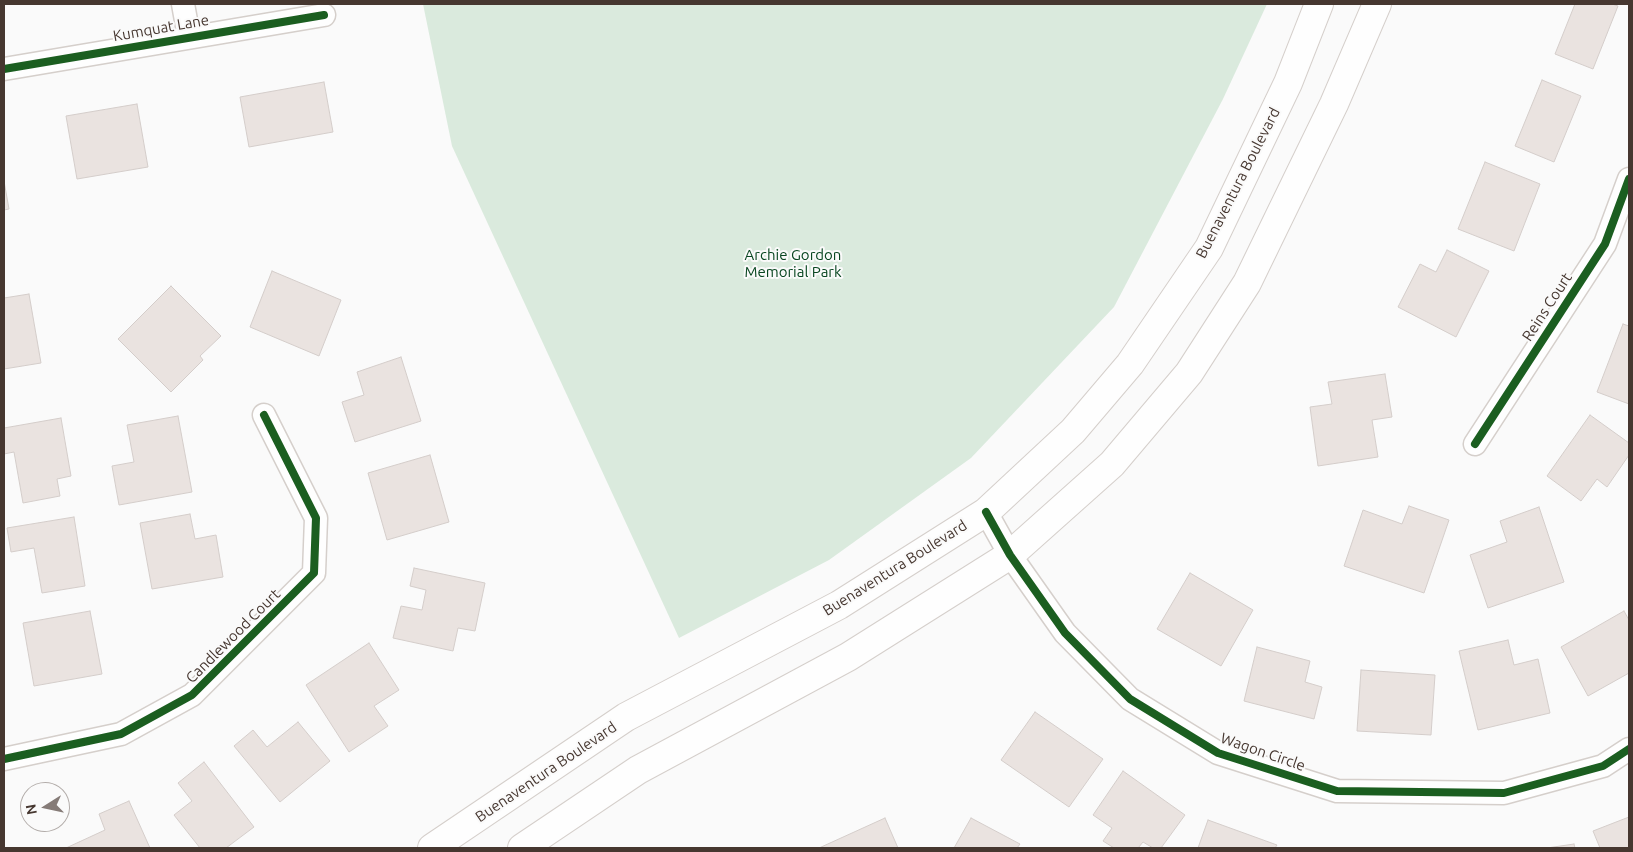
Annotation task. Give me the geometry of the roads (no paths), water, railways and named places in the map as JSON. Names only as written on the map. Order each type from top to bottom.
[{"type":"main road","name":"Buenaventura Boulevard","points":[[432,848],[626,717],[839,605],[986,512],[1073,431],[1130,364],[1209,248],[1288,83],[1319,4]]},
{"type":"main road","points":[[522,848],[638,770],[848,657],[1010,555],[1112,464],[1189,373],[1247,283],[1334,104],[1377,4]]},
{"type":"street","points":[[183,4],[190,37]]},
{"type":"street","name":"Kumquat Lane","points":[[4,69],[324,15]]},
{"type":"street","name":"Reins Court","points":[[1475,444],[1605,244],[1629,179]]},
{"type":"street","name":"Candlewood Court","points":[[4,759],[121,734],[192,696],[314,573],[316,518],[264,415]]},
{"type":"street","name":"Wagon Circle","points":[[986,512],[1010,555],[1065,633],[1130,699],[1218,753],[1337,790],[1504,794],[1603,766],[1629,749]]},
{"type":"park label","name":"Archie Gordon Memorial Park","points":[[793,264]]}]
